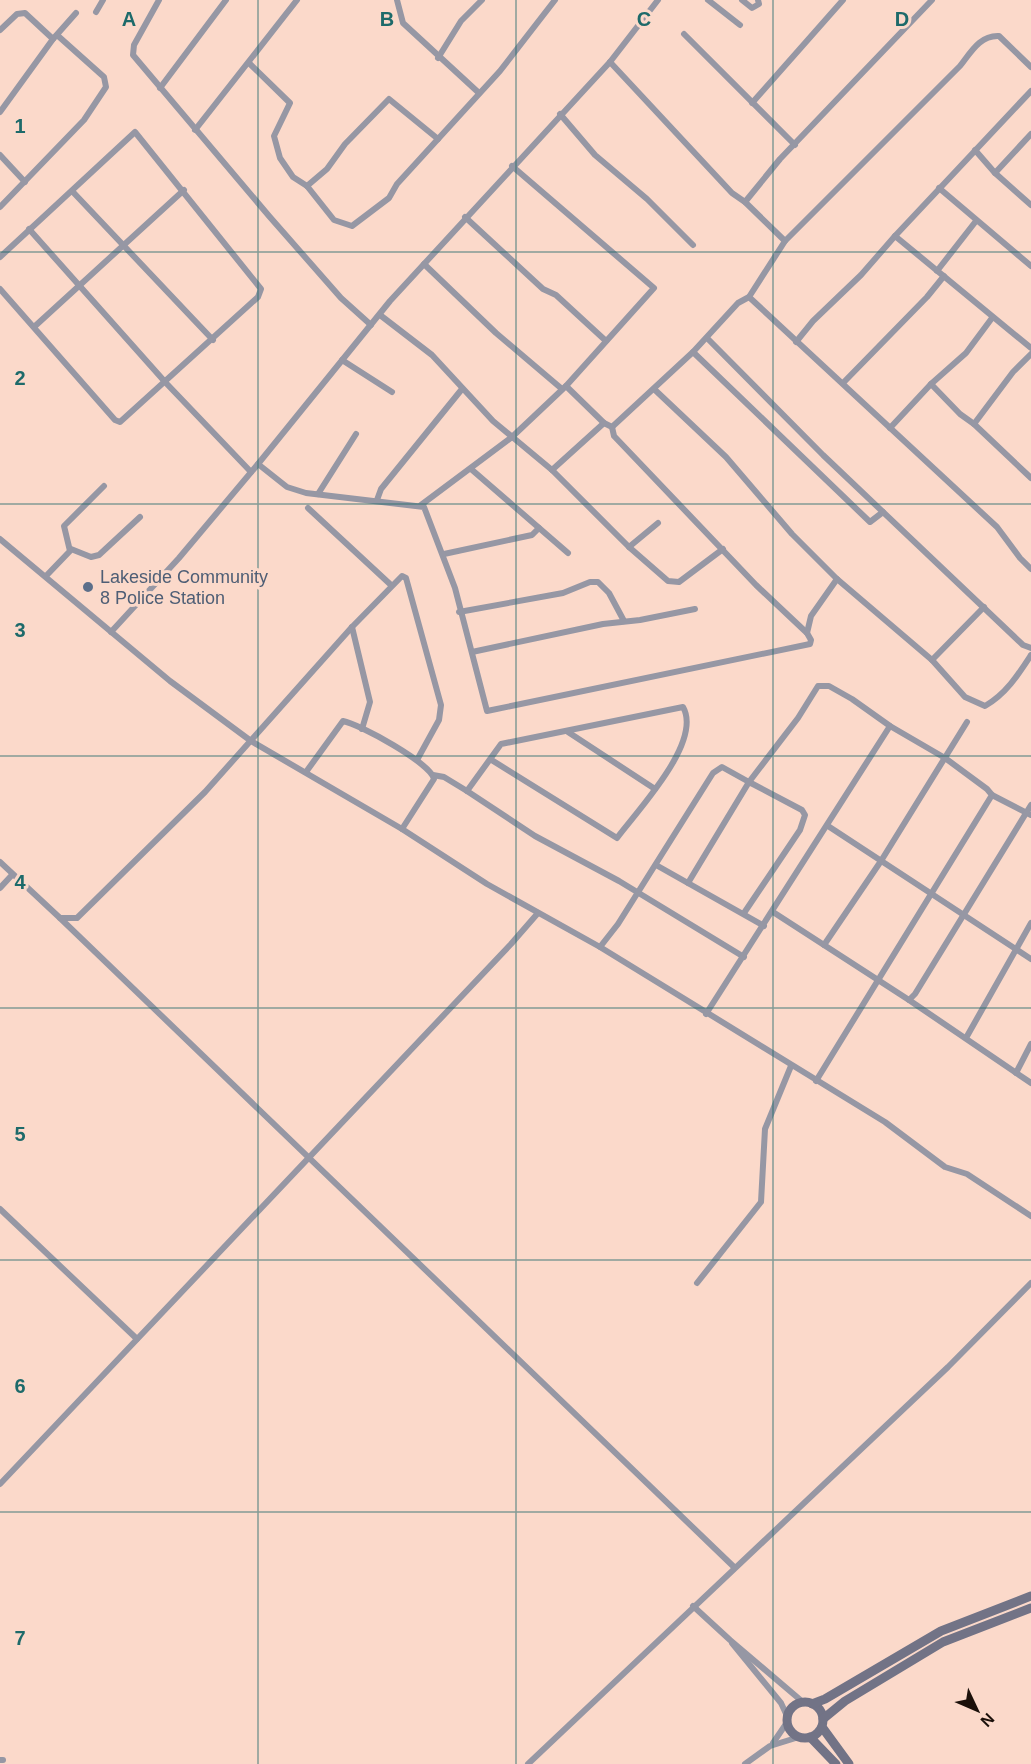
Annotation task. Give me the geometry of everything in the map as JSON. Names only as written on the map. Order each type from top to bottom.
[{"type":"street","points":[[96,12],[103,0]]},
{"type":"street","points":[[159,0],[132,50],[140,66],[341,298],[371,325]]},
{"type":"street","points":[[160,88],[225,0]]},
{"type":"street","points":[[195,130],[297,0]]},
{"type":"street","points":[[397,0],[401,20],[438,58],[478,93]]},
{"type":"street","points":[[438,58],[461,21],[482,0]]},
{"type":"street","points":[[249,63],[289,100],[288,108],[274,136],[276,147],[293,177],[307,186],[334,220],[352,226],[389,198],[398,184],[500,71],[555,0]]},
{"type":"street","points":[[111,632],[179,558],[371,325],[465,217],[610,62],[657,0]]},
{"type":"street","points":[[708,0],[740,25]]},
{"type":"street","points":[[742,0],[752,8],[759,4],[758,0]]},
{"type":"street","points":[[752,103],[843,0]]},
{"type":"street","points":[[745,202],[795,145],[932,0]]},
{"type":"street","points":[[0,30],[17,14],[24,13],[104,77],[106,87],[84,120],[0,207]]},
{"type":"street","points":[[0,112],[55,37],[76,13]]},
{"type":"street","points":[[684,34],[795,145]]},
{"type":"street","points":[[612,427],[693,352],[738,303],[749,297],[785,241],[986,38],[999,36],[1031,67]]},
{"type":"street","points":[[610,62],[732,193],[745,202],[785,241]]},
{"type":"street","points":[[796,342],[813,321],[861,275],[1031,91]]},
{"type":"street","points":[[307,186],[327,170],[345,144],[389,99],[438,139]]},
{"type":"street","points":[[560,114],[595,155],[647,199],[693,245]]},
{"type":"street","points":[[0,257],[135,132],[184,190],[261,289],[258,297],[213,340],[120,422],[115,420],[1,291]]},
{"type":"street","points":[[995,173],[1031,134]]},
{"type":"street","points":[[975,150],[995,173],[1031,205]]},
{"type":"street","points":[[0,155],[25,182]]},
{"type":"street","points":[[421,505],[512,436],[564,388],[654,288],[512,166]]},
{"type":"street","points":[[939,188],[1031,266]]},
{"type":"street","points":[[34,327],[184,190]]},
{"type":"street","points":[[72,191],[213,340]]},
{"type":"street","points":[[465,217],[543,289],[556,295],[606,341]]},
{"type":"street","points":[[937,272],[976,221]]},
{"type":"street","points":[[29,229],[166,383],[251,472]]},
{"type":"street","points":[[895,236],[1031,348]]},
{"type":"street","points":[[424,264],[496,333],[604,423],[612,427]]},
{"type":"street","points":[[843,383],[927,297],[944,276]]},
{"type":"street","points":[[749,297],[997,527],[1031,568]]},
{"type":"street","points":[[380,315],[432,355],[462,389],[552,470],[629,547],[674,583],[679,582],[723,549]]},
{"type":"street","points":[[890,428],[931,384],[966,353],[992,318]]},
{"type":"street","points":[[706,338],[883,512],[1023,645],[1031,648]]},
{"type":"street","points":[[693,352],[870,522],[883,512]]},
{"type":"street","points":[[974,424],[1013,372],[1031,354]]},
{"type":"street","points":[[342,360],[392,392]]},
{"type":"street","points":[[931,384],[960,414],[974,424],[1031,478]]},
{"type":"street","points":[[377,500],[381,489],[462,389]]},
{"type":"street","points":[[654,389],[726,457],[792,534],[837,579],[932,660],[965,697],[985,706],[1005,691],[1031,655]]},
{"type":"street","points":[[552,470],[604,423]]},
{"type":"street","points":[[258,464],[287,487],[318,494],[421,505],[428,511],[444,554],[487,711],[808,646],[811,640],[807,633],[614,436],[612,427]]},
{"type":"street","points":[[318,494],[356,434]]},
{"type":"street","points":[[471,468],[568,553]]},
{"type":"street","points":[[104,486],[64,526],[71,549],[91,557],[99,555],[140,518]]},
{"type":"street","points":[[308,508],[391,585]]},
{"type":"street","points":[[629,547],[658,524]]},
{"type":"street","points":[[444,554],[532,535],[539,528]]},
{"type":"street","points":[[0,539],[170,681],[251,741],[402,829],[538,913],[600,947],[885,1122],[945,1167],[967,1174],[1031,1216]]},
{"type":"street","points":[[45,576],[71,549]]},
{"type":"street","points":[[60,918],[77,918],[88,910],[205,792],[352,627],[402,576],[406,579],[441,705],[439,720],[417,760]]},
{"type":"street","points":[[807,633],[811,616],[837,579]]},
{"type":"street","points":[[459,612],[563,593],[581,585],[598,582],[609,593],[624,621]]},
{"type":"street","points":[[932,660],[984,607]]},
{"type":"street","points":[[472,652],[695,609]]},
{"type":"street","points":[[352,627],[370,702],[362,729]]},
{"type":"street","points":[[688,883],[749,782],[798,718],[818,686],[829,686],[852,699],[890,726],[945,758],[992,795],[1029,814]]},
{"type":"street","points":[[467,791],[490,759],[501,744],[683,707],[688,715],[686,732],[679,750],[655,789],[617,838],[490,759]]},
{"type":"street","points":[[306,772],[343,721],[362,729],[417,760],[434,775],[444,777],[535,836],[619,881],[744,957]]},
{"type":"street","points":[[824,945],[881,861],[967,722]]},
{"type":"street","points":[[706,1014],[890,726]]},
{"type":"street","points":[[568,732],[655,789]]},
{"type":"street","points":[[600,947],[656,865],[713,773],[722,767],[802,810],[805,815],[800,830],[744,913]]},
{"type":"street","points":[[402,829],[434,775]]},
{"type":"street","points":[[816,1081],[992,795]]},
{"type":"street","points":[[909,1000],[1029,814],[1031,805]]},
{"type":"street","points":[[828,826],[1031,959]]},
{"type":"street","points":[[0,862],[734,1567]]},
{"type":"street","points":[[656,865],[764,926]]},
{"type":"street","points":[[0,888],[12,875]]},
{"type":"street","points":[[773,912],[1031,1083]]},
{"type":"street","points":[[0,1484],[538,913]]},
{"type":"street","points":[[966,1038],[1031,922]]},
{"type":"street","points":[[1016,1073],[1031,1044]]},
{"type":"street","points":[[697,1283],[761,1202],[765,1129],[791,1066]]},
{"type":"street","points":[[0,1209],[137,1339]]},
{"type":"street","points":[[528,1764],[948,1367],[1031,1283]]},
{"type":"street","points":[[770,1746],[788,1720],[793,1707],[832,1695],[941,1631],[1031,1596]]},
{"type":"street","points":[[693,1606],[729,1640],[808,1703],[818,1708],[822,1723],[849,1764]]},
{"type":"street","points":[[810,1737],[845,1701],[943,1642],[1031,1608]]},
{"type":"street","points":[[729,1640],[781,1703],[792,1732],[799,1737]]},
{"type":"street","points":[[745,1764],[770,1746],[799,1737],[810,1737],[836,1764]]},
{"type":"place","name":"Lakeside Community 8 Police Station","points":[[88,587]]}]
